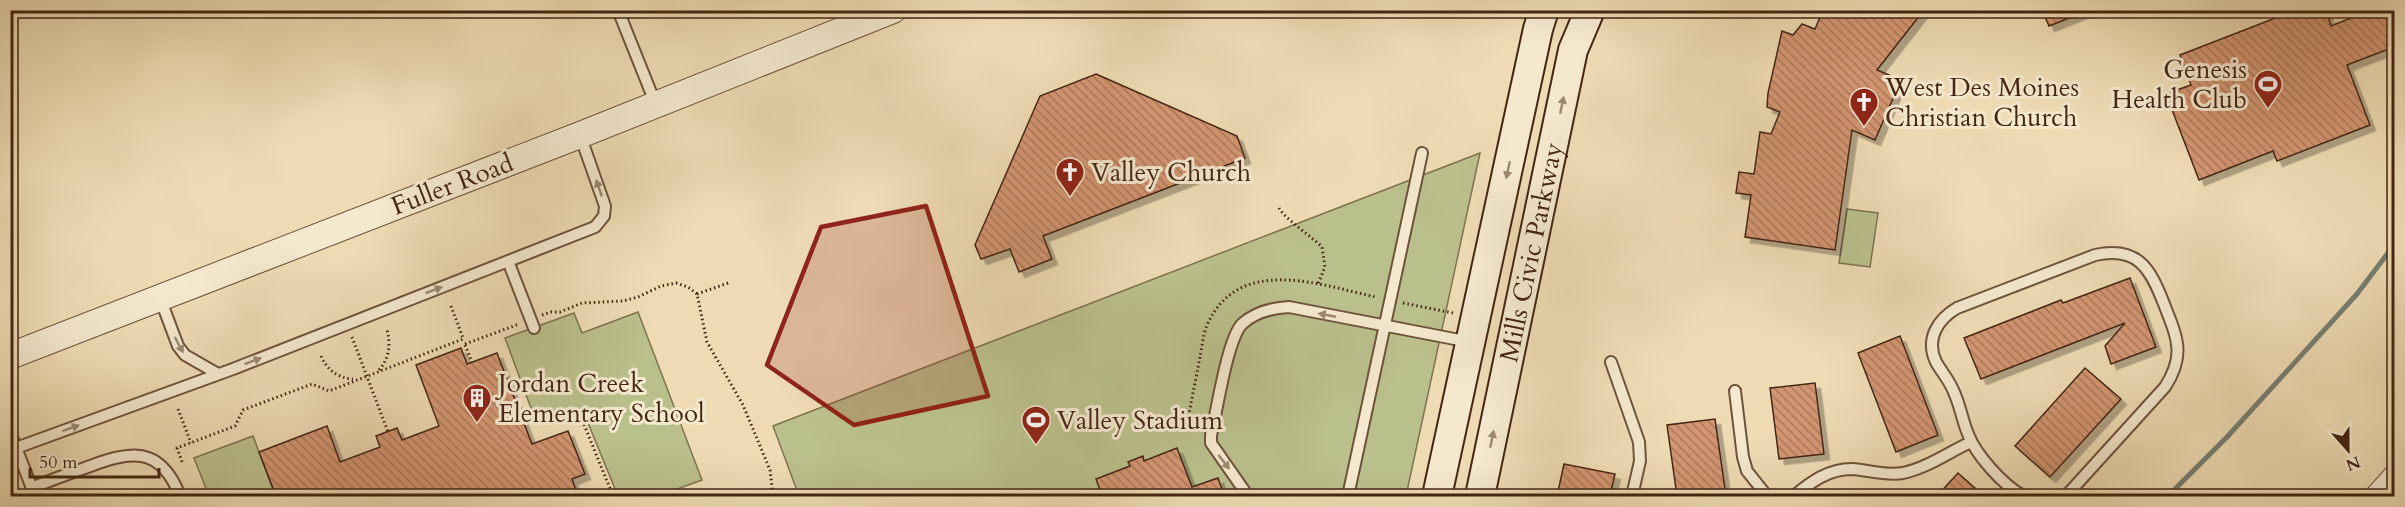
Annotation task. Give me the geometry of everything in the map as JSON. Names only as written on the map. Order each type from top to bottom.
[{"type":"main road","name":"Mills Civic Parkway","points":[[1437,496],[1544,10]]},
{"type":"main road","name":"Mills Civic Parkway","points":[[1480,496],[1574,50],[1590,10]]},
{"type":"street","name":"Fuller Road","points":[[10,356],[580,135],[893,10]]},
{"type":"street","points":[[2375,496],[2394,475]]},
{"type":"lane","points":[[618,10],[656,105]]},
{"type":"lane","points":[[16,448],[218,374],[595,227],[604,216],[605,206],[580,135]]},
{"type":"lane","points":[[1348,496],[1422,153]]},
{"type":"lane","points":[[2023,496],[1998,476],[1971,442],[1954,390],[1935,360],[1932,346],[1936,328],[1946,314],[1957,308],[2095,255],[2111,252],[2125,254],[2138,259],[2149,269],[2156,282],[2175,330],[2178,356],[2174,373],[2165,387],[2066,496]]},
{"type":"lane","points":[[508,261],[532,324]]},
{"type":"lane","points":[[160,298],[178,346],[185,356],[218,374]]},
{"type":"lane","points":[[1248,496],[1211,444],[1211,435],[1232,345],[1241,325],[1264,311],[1289,308],[1470,342]]},
{"type":"lane","points":[[1611,362],[1639,442],[1640,461],[1632,496]]},
{"type":"lane","points":[[1735,391],[1743,457],[1747,471],[1767,496]]},
{"type":"lane","points":[[10,432],[33,492],[108,459],[135,455],[159,463],[168,471],[180,496]]},
{"type":"lane","points":[[1794,496],[1819,477],[1835,471],[1852,469],[1885,474],[1902,473],[1922,466],[1971,442]]},
{"type":"path","points":[[1279,208],[1283,216],[1293,221],[1322,247],[1325,267],[1318,284]]},
{"type":"path","points":[[697,294],[731,282]]},
{"type":"path","points":[[465,345],[532,324],[551,312],[560,312],[582,303],[623,301],[661,286],[676,283],[688,287],[697,294],[707,342],[743,405],[770,470],[773,496]]},
{"type":"path","points":[[451,306],[472,362]]},
{"type":"path","points":[[347,324],[388,432]]},
{"type":"path","points":[[377,372],[388,353],[390,340],[387,330]]},
{"type":"path","points":[[182,462],[177,448],[235,426],[243,410],[312,384],[329,391],[463,339]]},
{"type":"path","points":[[321,356],[325,365],[332,372],[357,380]]},
{"type":"path","points":[[178,409],[191,443]]},
{"type":"path","points":[[579,412],[613,496]]},
{"type":"highlighted area","points":[[926,206],[988,396],[854,425],[767,365],[821,227]]},
{"type":"green space","points":[[1480,153],[1406,496],[799,496],[773,426]]},
{"type":"green space","points":[[1847,209],[1878,213],[1870,267],[1839,263]]},
{"type":"green space","points":[[638,312],[702,480],[658,496],[618,496],[583,411],[557,420],[553,409],[534,416],[505,338],[574,313],[582,333]]},
{"type":"green space","points":[[253,436],[273,490],[255,496],[209,496],[194,458]]},
{"type":"building","name":"West Des Moines Christian Church","points":[[1823,10],[1924,10],[1877,70],[1901,80],[1875,140],[1852,130],[1835,250],[1745,237],[1751,195],[1736,193],[1739,172],[1754,174],[1760,132],[1771,134],[1780,112],[1767,107],[1782,31],[1793,35],[1802,24],[1815,29]]},
{"type":"building","points":[[2042,10],[2087,10],[2087,11],[2049,26]]},
{"type":"building","name":"Genesis Health Club","points":[[2296,10],[2326,10],[2331,26],[2371,10],[2394,10],[2394,47],[2347,65],[2370,125],[2277,161],[2273,151],[2199,180],[2166,94],[2191,85],[2180,55]]},
{"type":"building","name":"Valley Church","points":[[1096,74],[1237,136],[1245,158],[1043,236],[1052,259],[1019,272],[1010,249],[981,259],[975,245],[1040,96]]},
{"type":"building","points":[[2130,278],[2156,347],[2111,364],[2105,346],[2125,323],[1981,379],[1964,338],[2061,300],[2063,303]]},
{"type":"building","points":[[1900,336],[1938,435],[1896,452],[1858,353]]},
{"type":"building","name":"Jordan Creek Elementary School","points":[[461,348],[467,364],[497,353],[532,444],[568,431],[585,474],[572,479],[578,496],[276,496],[259,452],[327,426],[340,462],[380,447],[376,436],[397,428],[402,440],[439,426],[416,365]]},
{"type":"building","points":[[2085,368],[2121,399],[2050,477],[2015,446]]},
{"type":"building","points":[[1815,383],[1824,454],[1779,459],[1770,388]]},
{"type":"building","points":[[1715,419],[1726,496],[1677,496],[1667,425]]},
{"type":"building","points":[[1177,448],[1192,487],[1218,478],[1223,492],[1211,496],[1102,496],[1096,479],[1130,466],[1128,462],[1143,456],[1144,461]]},
{"type":"building","points":[[1564,464],[1615,474],[1610,496],[1557,496]]},
{"type":"building","points":[[1958,473],[1984,496],[1937,496]]},
{"type":"waterway","points":[[2168,496],[2227,437],[2357,294],[2394,245]]},
{"type":"place","name":"Genesis Health Club","points":[[2268,110]]},
{"type":"place","name":"West Des Moines Christian Church","points":[[1864,128]]},
{"type":"place","name":"Valley Church","points":[[1070,198]]},
{"type":"place","name":"Jordan Creek Elementary School","points":[[477,424]]},
{"type":"place","name":"Valley Stadium","points":[[1036,446]]}]
